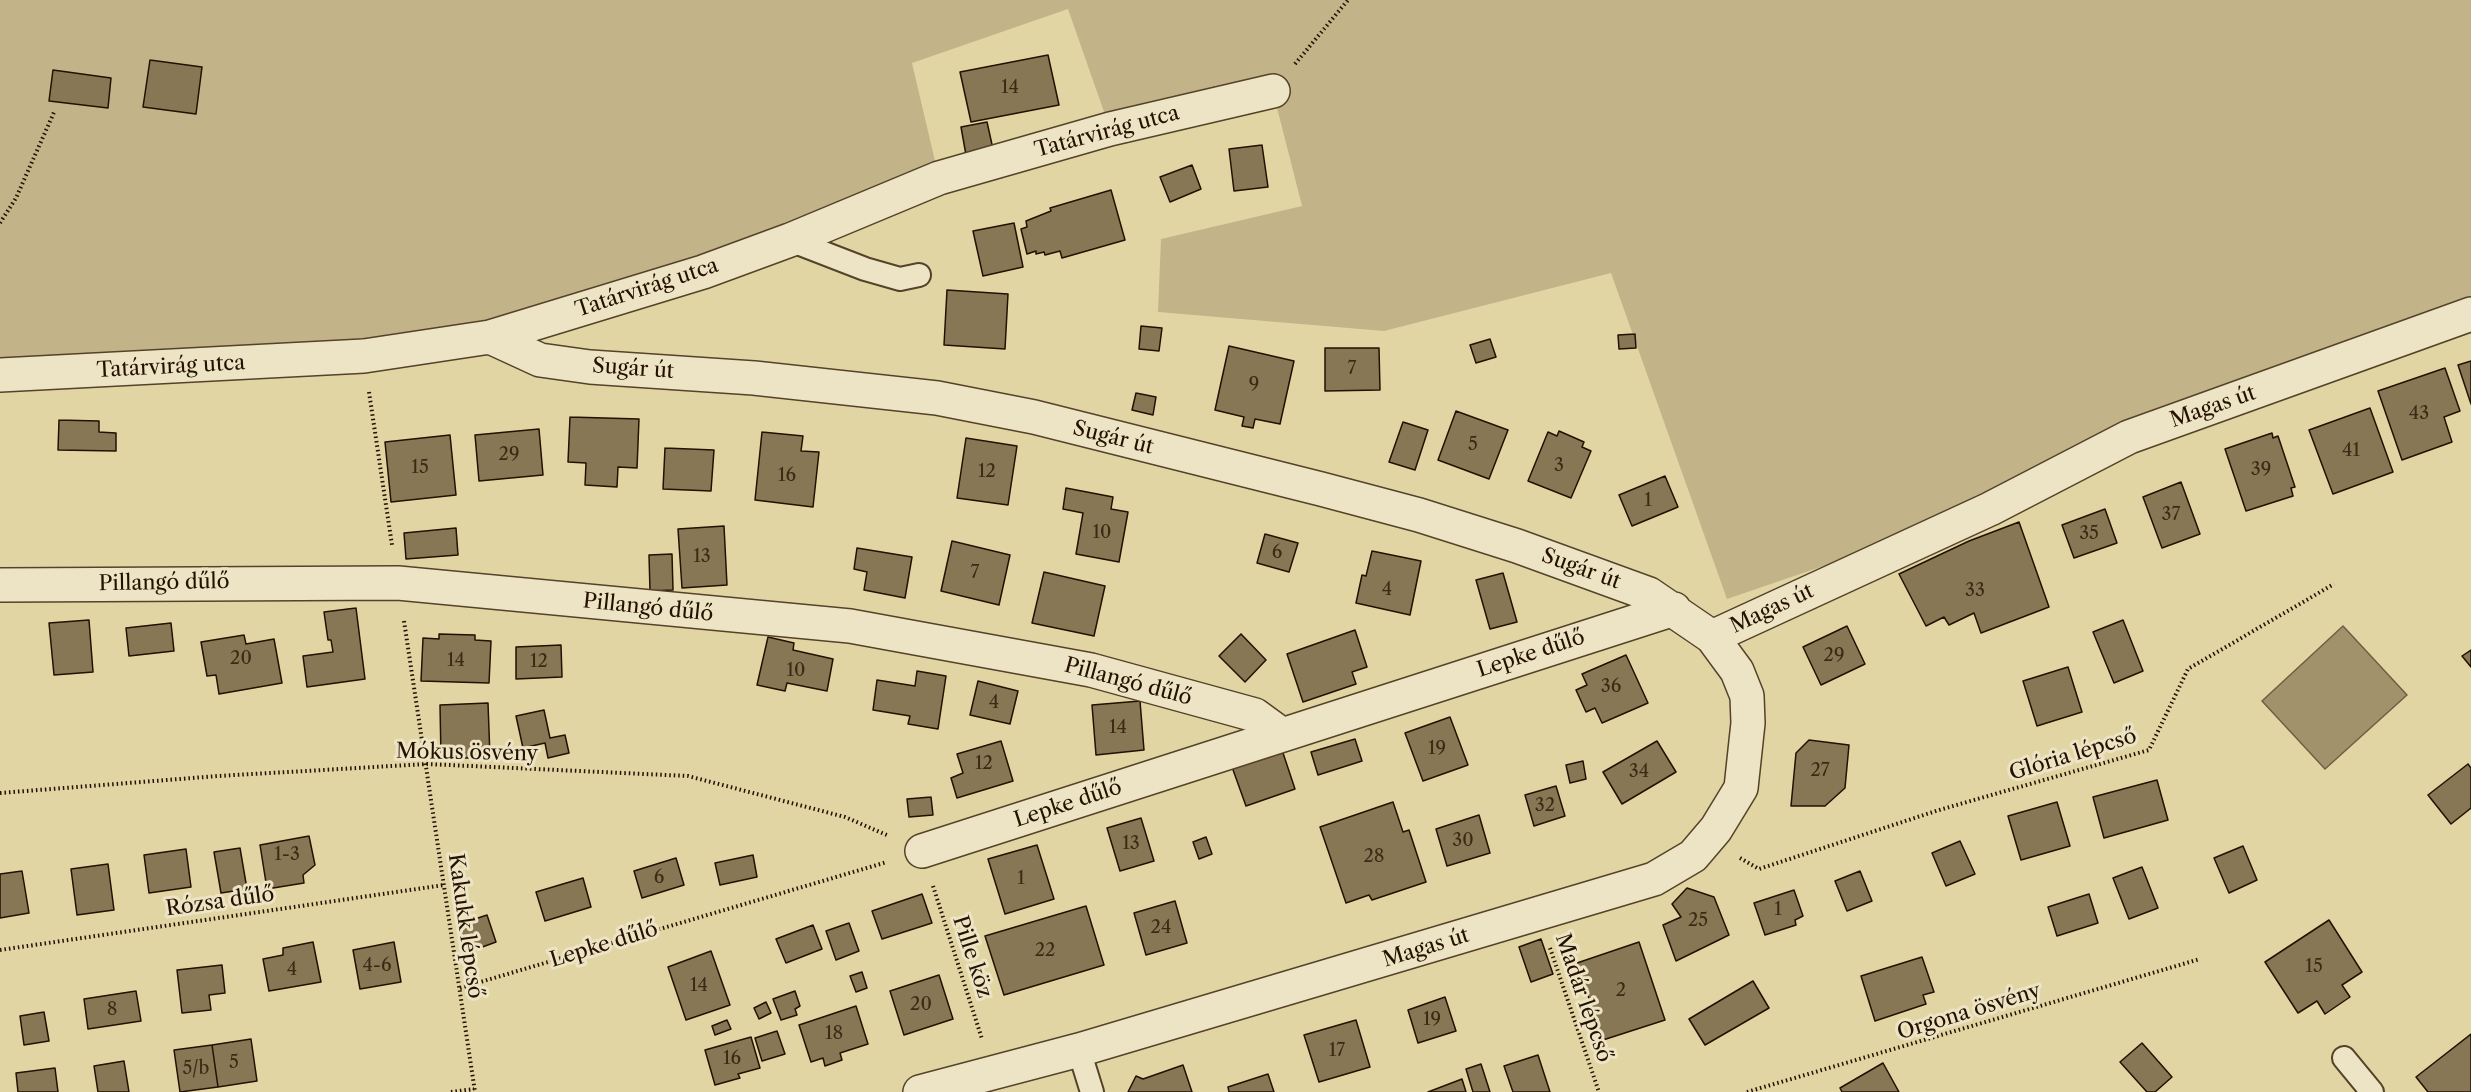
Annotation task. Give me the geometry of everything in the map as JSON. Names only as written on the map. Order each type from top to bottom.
[{"type":"street","name":"Tatárvirág utca","points":[[0,375],[364,356],[490,337],[703,272],[790,240],[939,178],[1110,129],[1273,92]]},
{"type":"street","name":"Magas út","points":[[920,1092],[1078,1050],[1654,879],[1693,855],[1716,830],[1741,788],[1748,723],[1747,696],[1737,671],[1712,637],[1990,509],[2130,437],[2471,314]]},
{"type":"street","name":"Sugár út","points":[[490,337],[540,360],[590,367],[846,387],[937,398],[1034,417],[1419,515],[1649,594],[1712,637]]},
{"type":"street","name":"Pillangó dűlő","points":[[0,585],[398,583],[850,626],[1091,670],[1256,715],[1281,734]]},
{"type":"street","name":"Lepke dűlő","points":[[922,851],[1674,609]]},
{"type":"lane","points":[[790,240],[865,269],[900,279],[919,275]]},
{"type":"lane","points":[[1078,1050],[1092,1092]]},
{"type":"lane","points":[[2344,1058],[2372,1092]]},
{"type":"path","points":[[1273,92],[1348,0]]},
{"type":"path","points":[[0,223],[15,198],[55,110]]},
{"type":"path","name":"Glória lépcső","points":[[1759,869],[1939,810],[2149,750],[2188,669],[2334,584]]},
{"type":"path","name":"Mókus ösvény","points":[[0,793],[218,776],[427,764],[688,776],[845,817],[922,851]]},
{"type":"path","name":"Kakukk lépcső","points":[[427,764],[475,1090]]},
{"type":"path","name":"Lepke dűlő","points":[[460,988],[922,851]]},
{"type":"path","name":"Pille köz","points":[[922,851],[993,1073]]},
{"type":"path","name":"Rózsa dűlő","points":[[0,950],[444,885]]},
{"type":"path","name":"Madár lépcső","points":[[1539,914],[1599,1092]]},
{"type":"path","name":"Orgona ösvény","points":[[1747,1092],[2200,959]]},
{"type":"path","points":[[451,1092],[475,1090]]},
{"type":"shaded area","points":[[0,0],[2471,0],[2471,314],[1990,509],[1727,599],[1611,273],[1384,331],[1158,312],[1161,239],[1302,206],[1273,92],[1110,129],[1068,9],[912,63],[939,178],[490,337],[20,375],[0,357]]},
{"type":"shaded area","points":[[2343,626],[2407,695],[2325,769],[2262,701]]},
{"type":"building","points":[[1048,55],[1059,105],[971,122],[960,72]]},
{"type":"building","points":[[150,60],[202,67],[196,114],[143,107]]},
{"type":"building","points":[[53,70],[111,78],[108,108],[49,101]]},
{"type":"building","points":[[987,122],[993,149],[966,155],[961,127]]},
{"type":"building","points":[[1262,145],[1268,187],[1234,191],[1229,149]]},
{"type":"building","points":[[1192,165],[1201,189],[1170,202],[1160,177]]},
{"type":"building","points":[[1111,190],[1125,240],[1062,258],[1060,251],[1045,255],[1044,252],[1036,254],[1036,251],[1027,254],[1021,229],[1027,227],[1026,221],[1051,211],[1050,208]]},
{"type":"building","points":[[1014,223],[1023,267],[983,276],[973,231]]},
{"type":"building","points":[[947,290],[1008,294],[1005,349],[944,345]]},
{"type":"building","points":[[1141,326],[1162,328],[1159,351],[1139,349]]},
{"type":"building","points":[[1635,334],[1636,348],[1619,349],[1618,335]]},
{"type":"building","points":[[1490,339],[1496,357],[1476,363],[1470,345]]},
{"type":"building","points":[[1229,346],[1294,361],[1280,424],[1255,419],[1253,428],[1242,426],[1244,417],[1215,410]]},
{"type":"building","points":[[1325,348],[1379,348],[1380,390],[1325,391]]},
{"type":"building","points":[[2471,361],[2471,404],[2458,365]]},
{"type":"building","points":[[2445,368],[2460,411],[2444,417],[2452,442],[2402,460],[2378,391]]},
{"type":"building","points":[[1136,393],[1156,397],[1153,415],[1132,410]]},
{"type":"building","points":[[2370,408],[2393,472],[2333,494],[2309,430]]},
{"type":"building","points":[[1456,411],[1508,430],[1489,479],[1438,460]]},
{"type":"building","points":[[570,417],[639,419],[637,468],[618,467],[617,487],[585,485],[586,463],[568,462]]},
{"type":"building","points":[[59,420],[99,421],[99,432],[116,433],[116,451],[58,450]]},
{"type":"building","points":[[1403,422],[1428,430],[1415,470],[1389,462]]},
{"type":"building","points":[[539,429],[543,475],[479,481],[475,435]]},
{"type":"building","points":[[1559,431],[1584,442],[1582,447],[1591,451],[1571,498],[1528,481],[1548,432],[1557,436]]},
{"type":"building","points":[[762,432],[803,436],[801,451],[819,452],[813,507],[755,500]]},
{"type":"building","points":[[2272,433],[2273,438],[2278,436],[2295,487],[2291,488],[2293,496],[2246,511],[2225,449]]},
{"type":"building","points":[[450,435],[456,495],[391,502],[385,442]]},
{"type":"building","points":[[966,438],[1017,446],[1008,505],[957,498]]},
{"type":"building","points":[[665,448],[714,450],[711,491],[663,489]]},
{"type":"building","points":[[1665,476],[1678,507],[1632,526],[1619,495]]},
{"type":"building","points":[[2181,482],[2200,534],[2162,548],[2143,497]]},
{"type":"building","points":[[1066,488],[1113,497],[1111,509],[1128,512],[1119,562],[1076,554],[1083,513],[1063,509]]},
{"type":"building","points":[[2105,509],[2117,543],[2074,558],[2062,525]]},
{"type":"building","points":[[2019,522],[2049,607],[1981,633],[1974,613],[1949,625],[1944,617],[1926,626],[1899,574],[1969,541]]},
{"type":"building","points":[[724,526],[727,585],[682,588],[678,529]]},
{"type":"building","points":[[456,528],[458,555],[406,559],[404,533]]},
{"type":"building","points":[[1265,534],[1298,543],[1289,572],[1257,563]]},
{"type":"building","points":[[952,541],[1010,555],[999,605],[941,591]]},
{"type":"building","points":[[857,548],[912,557],[905,598],[864,590],[867,572],[854,569]]},
{"type":"building","points":[[1372,551],[1421,561],[1410,615],[1356,603],[1362,575],[1366,576]]},
{"type":"building","points":[[672,554],[673,590],[650,591],[649,555]]},
{"type":"building","points":[[1044,572],[1105,586],[1094,636],[1032,623]]},
{"type":"building","points":[[1503,573],[1517,622],[1490,629],[1476,580]]},
{"type":"building","points":[[356,608],[365,679],[307,687],[303,656],[333,652],[331,640],[328,640],[324,612]]},
{"type":"building","points":[[89,620],[93,672],[54,675],[49,623]]},
{"type":"building","points":[[2123,620],[2143,671],[2114,683],[2093,632]]},
{"type":"building","points":[[171,623],[174,651],[129,656],[126,628]]},
{"type":"building","points":[[1847,626],[1865,664],[1821,685],[1803,647]]},
{"type":"building","points":[[1355,630],[1367,667],[1352,672],[1356,684],[1303,702],[1287,654]]},
{"type":"building","points":[[439,634],[475,635],[475,640],[491,641],[489,683],[421,681],[423,638],[439,639]]},
{"type":"building","points":[[1241,634],[1266,660],[1245,682],[1219,656]]},
{"type":"building","points":[[244,635],[246,644],[274,639],[282,683],[219,694],[216,675],[207,676],[201,642]]},
{"type":"building","points":[[768,637],[794,643],[793,650],[833,659],[827,691],[787,683],[785,691],[757,685]]},
{"type":"building","points":[[561,645],[562,677],[516,679],[516,647]]},
{"type":"building","points":[[2471,650],[2471,667],[2462,656]]},
{"type":"building","points":[[1626,655],[1648,703],[1602,723],[1595,708],[1586,712],[1576,690],[1587,685],[1582,674]]},
{"type":"building","points":[[2068,667],[2082,712],[2037,726],[2023,681]]},
{"type":"building","points":[[917,671],[946,676],[938,729],[908,724],[910,716],[873,710],[877,680],[915,686]]},
{"type":"building","points":[[978,681],[1018,691],[1010,724],[970,715]]},
{"type":"building","points":[[1140,701],[1144,750],[1096,755],[1092,705]]},
{"type":"building","points":[[488,703],[490,757],[441,759],[440,705]]},
{"type":"building","points":[[544,710],[550,738],[565,735],[569,753],[548,758],[545,743],[523,748],[516,716]]},
{"type":"building","points":[[1450,717],[1468,765],[1423,781],[1405,733]]},
{"type":"building","points":[[1355,739],[1362,761],[1318,775],[1311,752]]},
{"type":"building","points":[[1809,740],[1849,745],[1845,788],[1825,806],[1791,806],[1796,753]]},
{"type":"building","points":[[1001,741],[1013,781],[957,798],[951,778],[963,773],[957,754]]},
{"type":"building","points":[[1657,741],[1676,772],[1622,804],[1603,772]]},
{"type":"building","points":[[1282,750],[1295,789],[1246,806],[1232,767]]},
{"type":"building","points":[[1583,761],[1586,779],[1570,783],[1566,765]]},
{"type":"building","points":[[2468,764],[2471,768],[2471,808],[2451,824],[2428,795]]},
{"type":"building","points":[[2157,780],[2168,820],[2104,838],[2093,797]]},
{"type":"building","points":[[1556,786],[1565,816],[1534,826],[1525,795]]},
{"type":"building","points":[[931,797],[933,815],[909,817],[907,799]]},
{"type":"building","points":[[1393,802],[1403,832],[1409,830],[1426,882],[1372,900],[1369,895],[1346,903],[1320,827]]},
{"type":"building","points":[[2057,802],[2070,846],[2021,860],[2008,816]]},
{"type":"building","points":[[1479,815],[1490,853],[1447,866],[1436,829]]},
{"type":"building","points":[[1141,818],[1154,861],[1120,871],[1107,828]]},
{"type":"building","points":[[309,836],[315,865],[303,875],[304,883],[267,889],[260,845]]},
{"type":"building","points":[[1206,837],[1212,854],[1199,859],[1193,842]]},
{"type":"building","points":[[1960,841],[1975,874],[1946,886],[1932,853]]},
{"type":"building","points":[[1037,845],[1054,899],[1005,914],[988,859]]},
{"type":"building","points":[[2243,846],[2257,880],[2229,893],[2214,858]]},
{"type":"building","points":[[240,848],[247,889],[221,893],[214,852]]},
{"type":"building","points":[[186,849],[191,887],[149,893],[144,855]]},
{"type":"building","points":[[753,855],[757,877],[720,885],[715,863]]},
{"type":"building","points":[[676,858],[684,885],[642,898],[634,871]]},
{"type":"building","points":[[108,864],[114,910],[77,915],[71,869]]},
{"type":"building","points":[[2142,867],[2158,908],[2129,919],[2113,878]]},
{"type":"building","points":[[22,871],[29,913],[0,918],[0,874]]},
{"type":"building","points":[[1860,871],[1872,901],[1847,911],[1835,881]]},
{"type":"building","points":[[583,878],[591,907],[545,921],[536,892]]},
{"type":"building","points":[[1687,888],[1714,897],[1729,935],[1676,961],[1663,925],[1681,917],[1672,904]]},
{"type":"building","points":[[1794,890],[1803,916],[1795,920],[1796,925],[1765,935],[1754,903]]},
{"type":"building","points":[[922,894],[932,923],[882,939],[872,911]]},
{"type":"building","points":[[2089,894],[2098,923],[2057,936],[2048,907]]},
{"type":"building","points":[[1175,901],[1187,943],[1146,955],[1134,913]]},
{"type":"building","points":[[1086,906],[1104,965],[1004,995],[985,936]]},
{"type":"building","points":[[487,915],[496,942],[466,953],[457,925]]},
{"type":"building","points":[[2329,920],[2362,972],[2342,985],[2350,997],[2325,1014],[2317,1001],[2298,1013],[2265,962]]},
{"type":"building","points":[[849,923],[859,951],[836,960],[826,931]]},
{"type":"building","points":[[813,925],[822,949],[786,963],[776,939]]},
{"type":"building","points":[[1541,939],[1553,974],[1531,982],[1519,947]]},
{"type":"building","points":[[313,942],[321,982],[269,991],[263,959],[283,955],[283,948]]},
{"type":"building","points":[[394,942],[401,982],[360,989],[353,950]]},
{"type":"building","points":[[1639,942],[1665,1020],[1603,1040],[1577,963]]},
{"type":"building","points":[[711,951],[730,1005],[686,1020],[668,967]]},
{"type":"building","points":[[1922,957],[1934,992],[1923,995],[1926,1004],[1875,1021],[1861,976]]},
{"type":"building","points":[[222,965],[225,993],[209,995],[211,1010],[182,1013],[177,970]]},
{"type":"building","points":[[862,972],[867,988],[856,992],[850,976]]},
{"type":"building","points":[[939,975],[953,1019],[904,1035],[890,991]]},
{"type":"building","points":[[1753,981],[1769,1008],[1705,1045],[1689,1019]]},
{"type":"building","points":[[136,991],[141,1021],[88,1029],[84,999]]},
{"type":"building","points":[[795,991],[800,1006],[795,1009],[797,1015],[781,1020],[773,999]]},
{"type":"building","points":[[1445,997],[1456,1031],[1418,1043],[1408,1010]]},
{"type":"building","points":[[766,1002],[771,1013],[759,1019],[754,1008]]},
{"type":"building","points":[[856,1006],[868,1044],[840,1053],[842,1060],[825,1066],[823,1058],[811,1062],[799,1025]]},
{"type":"building","points":[[44,1012],[49,1041],[24,1045],[20,1016]]},
{"type":"building","points":[[727,1020],[731,1029],[715,1035],[712,1026]]},
{"type":"building","points":[[1356,1020],[1370,1067],[1319,1082],[1304,1035]]},
{"type":"building","points":[[777,1031],[785,1054],[762,1061],[755,1038]]},
{"type":"building","points":[[2471,1034],[2471,1092],[2428,1092],[2416,1077]]},
{"type":"building","points":[[751,1037],[760,1068],[738,1074],[740,1078],[715,1085],[705,1050]]},
{"type":"building","points":[[251,1039],[257,1081],[218,1087],[212,1045]]},
{"type":"building","points":[[2142,1043],[2172,1077],[2155,1092],[2147,1092],[2120,1062]]},
{"type":"building","points":[[212,1045],[218,1087],[180,1092],[174,1050]]},
{"type":"building","points":[[1538,1055],[1550,1092],[1513,1092],[1504,1066]]},
{"type":"building","points":[[124,1061],[129,1092],[98,1092],[94,1066]]},
{"type":"building","points":[[1883,1063],[1899,1092],[1842,1092],[1840,1088]]},
{"type":"building","points":[[1481,1064],[1490,1092],[1473,1092],[1466,1069]]},
{"type":"building","points":[[1183,1065],[1192,1092],[1128,1092],[1136,1076],[1143,1079]]},
{"type":"building","points":[[55,1068],[58,1092],[18,1092],[16,1073]]},
{"type":"building","points":[[1268,1074],[1274,1092],[1229,1092],[1228,1087]]},
{"type":"building","points":[[1462,1079],[1466,1092],[1428,1092]]}]
